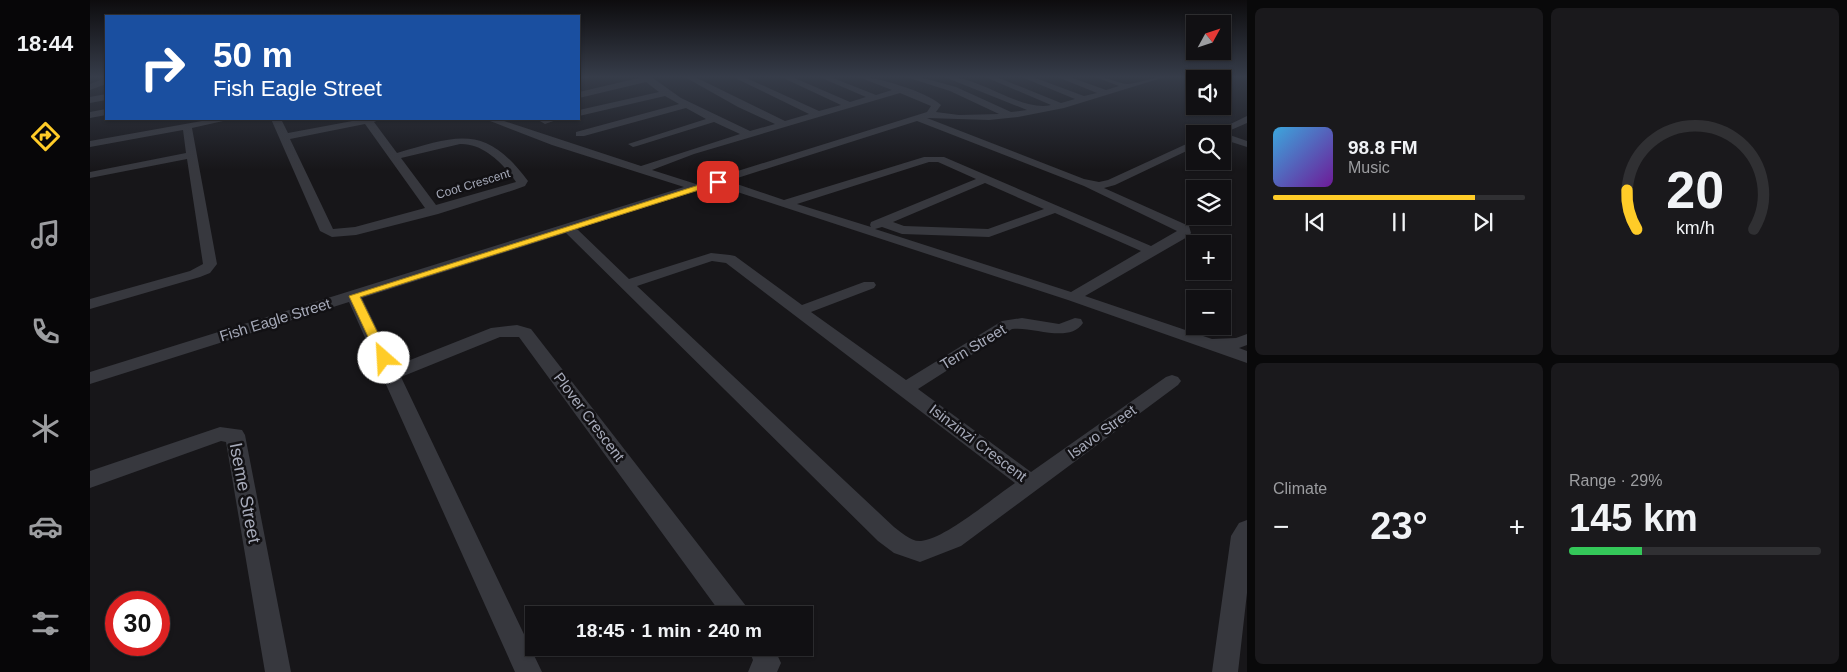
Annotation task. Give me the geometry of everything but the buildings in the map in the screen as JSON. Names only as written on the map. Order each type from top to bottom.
[{"type":"street","points":[[580,113],[604,107]]},
{"type":"street","points":[[580,134],[675,107]]},
{"type":"street","points":[[693,107],[750,135]]},
{"type":"street","points":[[746,107],[785,125]]},
{"type":"street","points":[[803,107],[819,115]]},
{"type":"street","points":[[641,170],[690,152],[846,107]]},
{"type":"street","points":[[934,107],[930,114],[959,119],[1052,107]]},
{"type":"street","points":[[992,107],[1007,114]]},
{"type":"street","points":[[1029,107],[1035,110]]},
{"type":"street","points":[[90,115],[105,112]]},
{"type":"street","name":"Fish Eagle Street","points":[[90,378],[930,114]]},
{"type":"street","points":[[918,118],[1081,182],[1184,229],[1184,232],[1073,297]]},
{"type":"street","points":[[633,144],[715,119]]},
{"type":"street","points":[[1231,126],[1247,119]]},
{"type":"street","points":[[90,144],[221,120]]},
{"type":"street","points":[[276,120],[327,231],[343,233],[434,211],[393,157],[372,120],[285,137]]},
{"type":"street","points":[[493,120],[698,188]]},
{"type":"street","points":[[90,304],[195,274],[205,270],[210,264],[187,126]]},
{"type":"street","points":[[1231,139],[1247,144]]},
{"type":"street","name":"Coot Crescent","points":[[393,157],[459,142],[473,141],[485,146],[522,181],[521,184],[510,188],[434,211]]},
{"type":"street","points":[[1081,182],[1099,185],[1111,183],[1186,148]]},
{"type":"street","points":[[90,175],[192,155]]},
{"type":"street","points":[[786,203],[928,159],[950,162],[1152,251]]},
{"type":"street","points":[[865,229],[987,178]]},
{"type":"street","points":[[718,182],[1073,297],[1247,357]]},
{"type":"street","points":[[880,222],[911,231],[989,233],[1055,208]]},
{"type":"street","name":"Isinzinzi Crescent","points":[[569,229],[886,534],[902,546],[920,552],[937,546],[953,538],[1031,483],[905,390],[802,310],[730,259],[711,257],[627,284]]},
{"type":"street","points":[[802,310],[869,285]]},
{"type":"street","points":[[354,296],[392,374],[529,672]]},
{"type":"street","name":"Tern Street","points":[[905,390],[1008,325],[1022,323],[1061,329],[1075,323]]},
{"type":"street","name":"Plover Crescent","points":[[392,374],[497,332],[517,330],[525,333],[730,606]]},
{"type":"street","points":[[1208,342],[1231,343],[1247,339]]},
{"type":"street","name":"Isavo Street","points":[[1031,483],[1172,381]]},
{"type":"street","name":"Iseme Street","points":[[90,480],[220,434],[235,435],[278,672]]},
{"type":"street","points":[[1225,672],[1242,536],[1247,530]]},
{"type":"street","points":[[761,672],[768,663],[765,656]]},
{"type":"route","points":[[384,358],[354,296],[718,182]]}]
